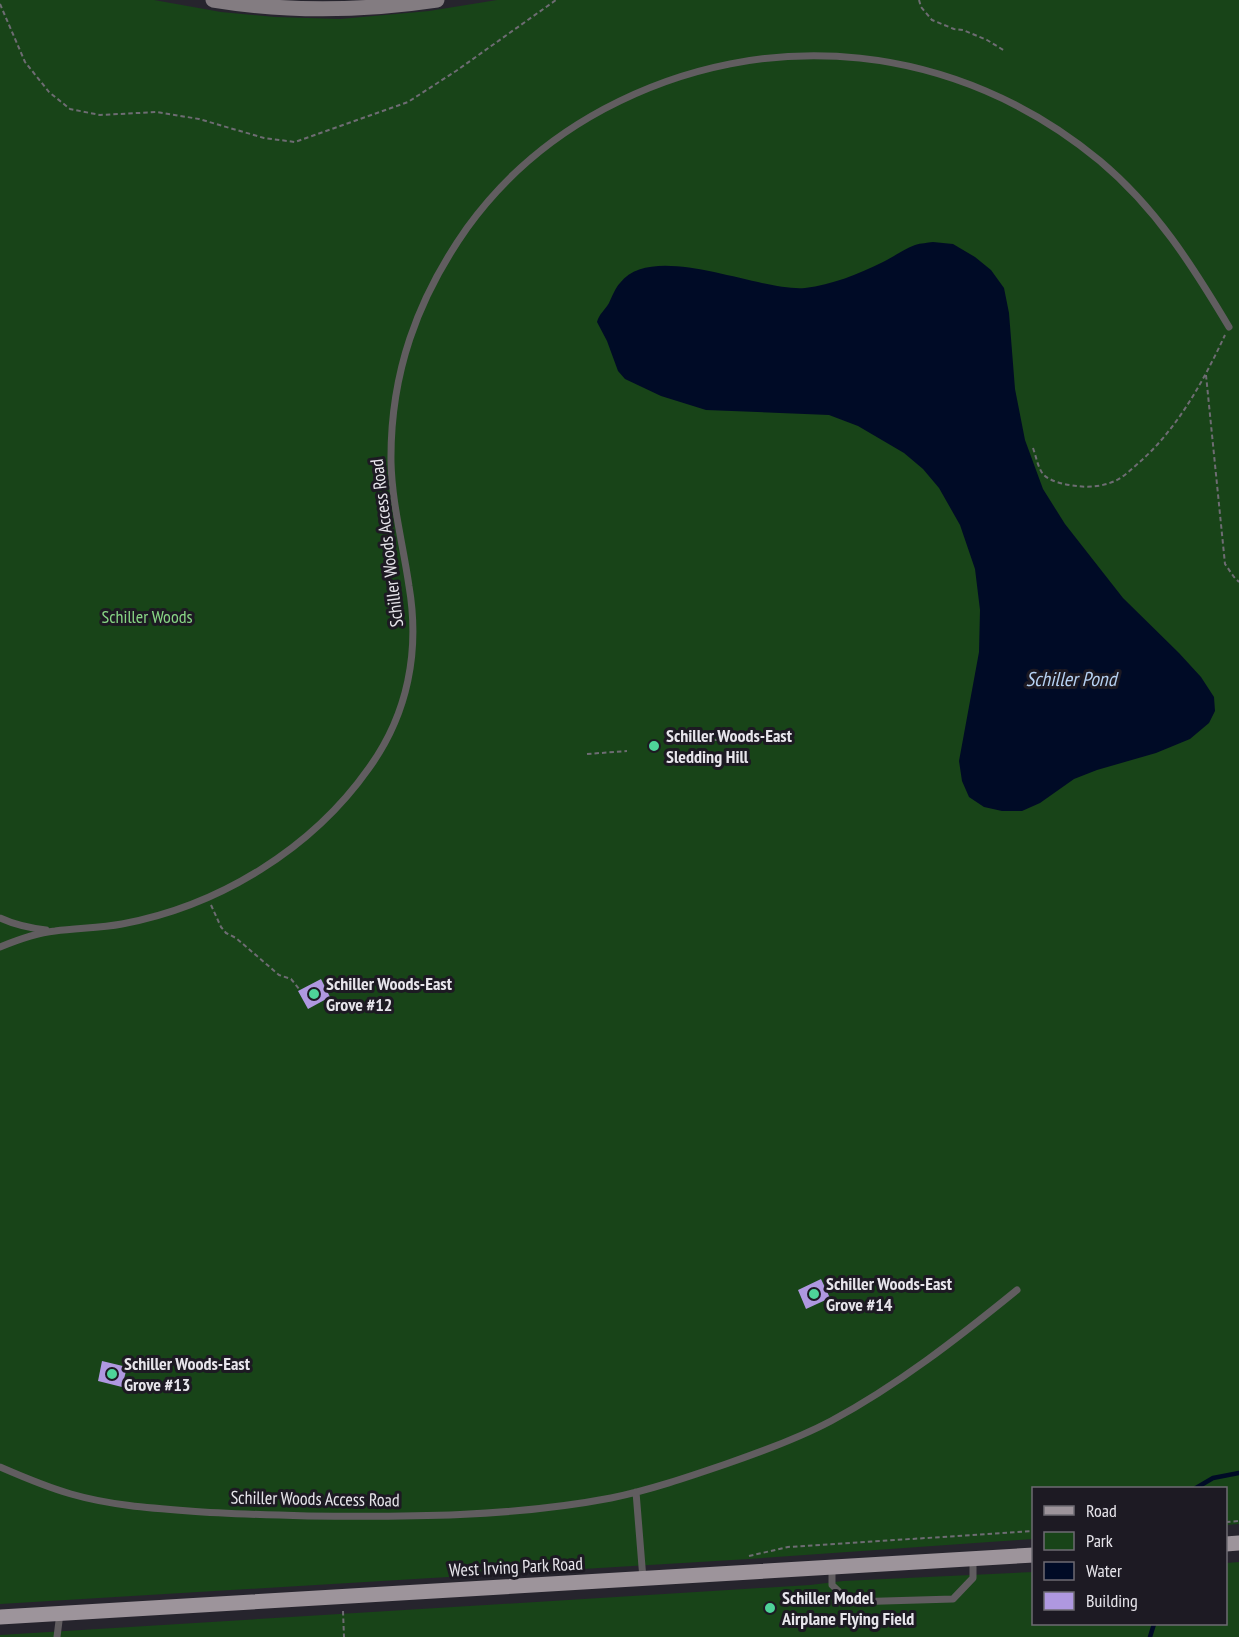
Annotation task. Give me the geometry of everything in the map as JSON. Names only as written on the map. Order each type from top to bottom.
[{"type":"main road","points":[[213,0],[287,7],[339,8],[437,0]]},
{"type":"main road","name":"West Irving Park Road","points":[[0,1617],[1032,1555]]},
{"type":"lane","name":"Schiller Woods Access Road","points":[[0,947],[51,931],[117,925],[147,919],[178,909],[232,886],[284,854],[307,835],[361,779],[385,744],[402,706],[414,644],[410,588],[396,517],[391,463],[396,393],[407,346],[423,302],[459,240],[488,201],[547,146],[595,114],[623,99],[677,77],[740,62],[769,58],[840,56],[874,59],[906,65],[971,84],[1040,118],[1079,144],[1116,175],[1167,230],[1200,278],[1229,327]]},
{"type":"lane","name":"Schiller Woods Access Road","points":[[0,918],[30,928],[51,931]]},
{"type":"lane","name":"Schiller Woods Access Road","points":[[0,1467],[45,1486],[100,1501],[142,1508],[235,1514],[407,1516],[502,1512],[553,1507],[636,1492],[670,1483],[775,1446],[831,1421],[928,1360],[1017,1290]]},
{"type":"lane","points":[[636,1492],[643,1579]]},
{"type":"lane","points":[[832,1567],[832,1585],[850,1602],[953,1599],[973,1578],[973,1559]]},
{"type":"lane","points":[[57,1637],[60,1613]]},
{"type":"path","points":[[0,4],[26,62],[49,92],[70,109],[99,115],[157,112],[199,119],[264,138],[295,142],[408,102],[556,0]]},
{"type":"path","points":[[919,0],[921,7],[932,20],[954,29],[963,30],[1005,51]]},
{"type":"path","points":[[1033,448],[1043,474],[1054,480],[1080,487],[1118,480],[1148,455],[1165,435],[1206,375],[1229,327]]},
{"type":"path","points":[[1206,375],[1225,564],[1239,582]]},
{"type":"path","points":[[676,744],[725,739]]},
{"type":"path","points":[[587,754],[627,751]]},
{"type":"path","points":[[208,897],[226,933],[236,938],[279,975],[291,978],[300,990]]},
{"type":"path","points":[[747,1557],[788,1547],[1032,1531]]},
{"type":"path","points":[[343,1596],[344,1637]]},
{"type":"green space","name":"Schiller Woods","points":[[0,0],[154,0],[221,12],[275,17],[340,19],[429,11],[497,0],[1239,0],[1239,1524],[1227,1525],[1227,1487],[1032,1487],[1032,1539],[749,1559],[0,1604]]},
{"type":"green space","points":[[1239,1562],[1239,1637],[0,1637],[0,1635],[810,1585],[843,1581],[1032,1572],[1032,1625],[1227,1625],[1227,1563]]},
{"type":"water","name":"Schiller Pond","points":[[933,242],[953,244],[975,257],[991,270],[1004,288],[1009,313],[1015,389],[1025,440],[1043,489],[1065,524],[1123,598],[1179,653],[1201,677],[1214,697],[1215,711],[1209,723],[1190,739],[1156,753],[1074,779],[1040,803],[1022,811],[1002,811],[984,807],[969,797],[962,781],[959,761],[979,652],[980,610],[975,569],[960,525],[939,488],[923,469],[904,453],[858,426],[829,415],[706,410],[661,396],[625,379],[618,371],[597,322],[620,283],[636,271],[657,266],[708,271],[761,283],[805,288],[845,278],[911,247]]},
{"type":"building","name":"Schiller Woods-East Grove #12","points":[[321,979],[330,997],[308,1009],[298,991]]},
{"type":"building","name":"Schiller Woods-East Grove #14","points":[[821,1279],[830,1298],[806,1309],[798,1290]]},
{"type":"building","name":"Schiller Woods-East Grove #13","points":[[102,1361],[127,1367],[122,1387],[98,1381]]},
{"type":"waterway","points":[[1198,1487],[1213,1478],[1239,1473]]},
{"type":"waterway","points":[[1150,1637],[1154,1625]]},
{"type":"place","name":"Schiller Woods-East Sledding Hill","points":[[654,746]]},
{"type":"place","name":"Schiller Woods-East Grove #12","points":[[314,994]]},
{"type":"place","name":"Schiller Woods-East Grove #14","points":[[814,1294]]},
{"type":"place","name":"Schiller Woods-East Grove #13","points":[[112,1374]]},
{"type":"place","name":"Schiller Model Airplane Flying Field","points":[[770,1608]]}]
